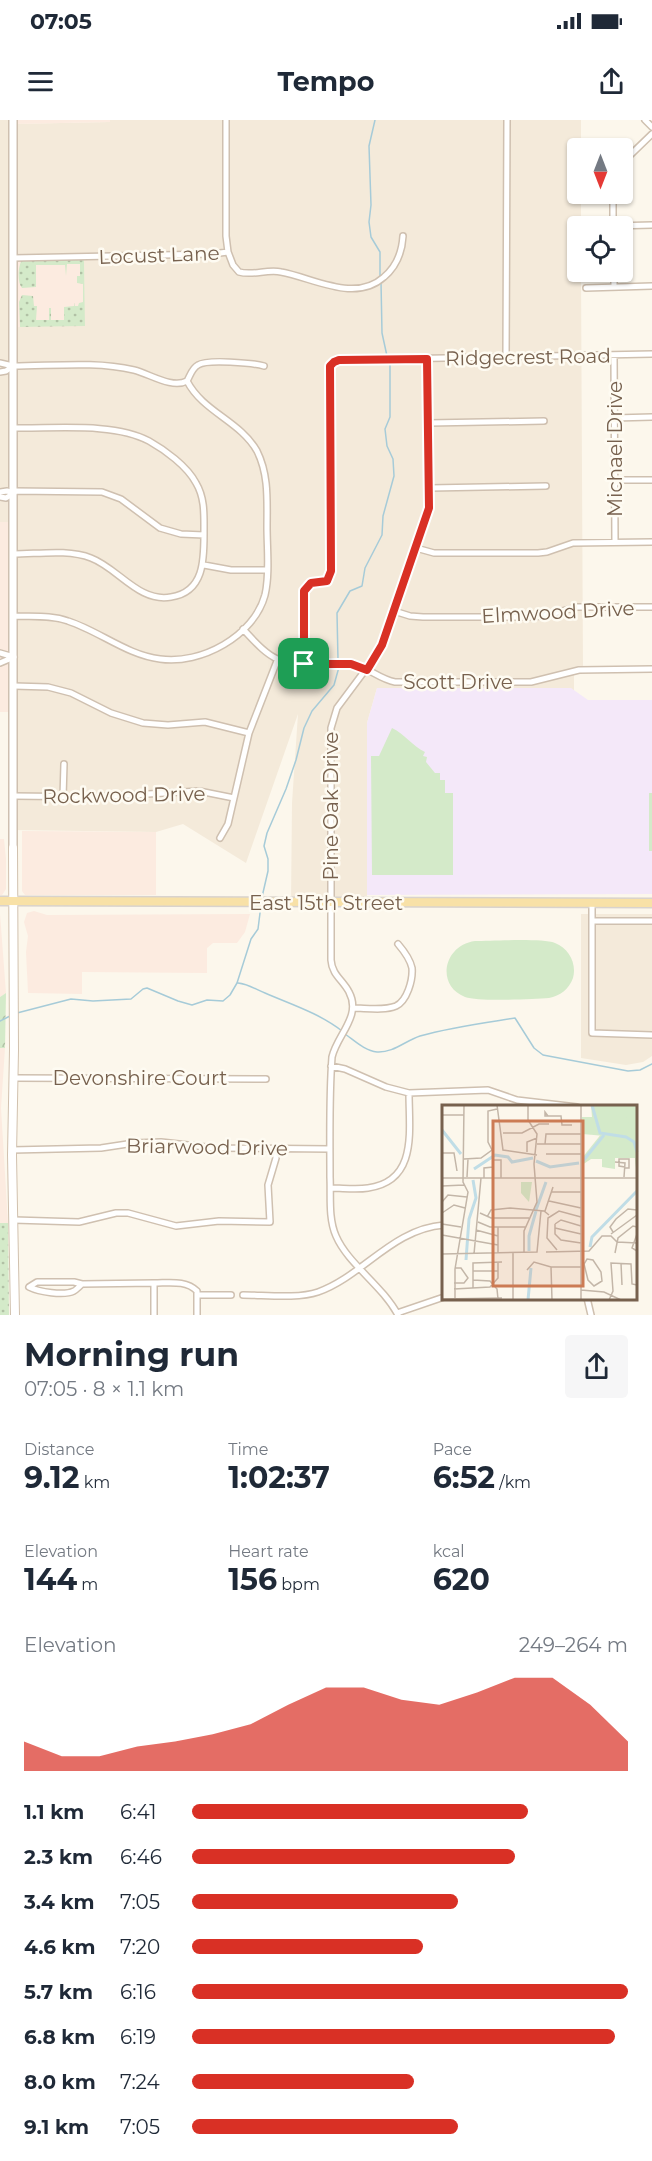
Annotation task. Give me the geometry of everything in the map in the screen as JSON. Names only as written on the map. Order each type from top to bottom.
[{"type":"main road","points":[[14,848],[12,1150],[15,1315]]},
{"type":"main road","name":"East 15th Street","points":[[0,901],[652,903]]},
{"type":"street","points":[[13,120],[14,848]]},
{"type":"street","points":[[226,120],[228,252]]},
{"type":"street","points":[[506,357],[507,120]]},
{"type":"street","points":[[645,120],[652,127]]},
{"type":"street","points":[[633,153],[652,134]]},
{"type":"street","points":[[633,225],[652,225]]},
{"type":"street","name":"Locust Lane","points":[[13,258],[187,255],[228,252],[232,265],[239,272],[277,271],[355,290],[372,286],[386,276],[399,258],[403,236]]},
{"type":"street","points":[[614,282],[614,287]]},
{"type":"street","points":[[586,288],[652,286]]},
{"type":"street","name":"Ridgecrest Road","points":[[304,664],[304,591],[311,583],[327,581],[331,571],[330,369],[332,363],[339,360],[652,354]]},
{"type":"street","name":"Michael Drive","points":[[614,355],[615,542]]},
{"type":"street","name":"Pine Oak Drive","points":[[353,1008],[347,988],[332,969],[331,723],[340,703],[367,670],[382,645],[428,515],[430,488],[427,359]]},
{"type":"street","points":[[0,363],[13,366],[109,366],[136,370],[178,384],[188,381],[195,367],[203,363],[249,362],[264,366]]},
{"type":"street","points":[[0,372],[13,366]]},
{"type":"street","points":[[14,616],[65,620],[135,652],[161,659],[201,655],[227,641],[252,620],[266,592],[267,487],[262,463],[251,442],[243,433],[198,398],[188,381]]},
{"type":"street","points":[[614,418],[652,417]]},
{"type":"street","points":[[429,423],[544,421]]},
{"type":"street","points":[[14,428],[111,429],[125,431],[149,441],[181,465],[196,481],[203,502],[204,566],[196,581],[185,592],[174,597],[159,598],[144,593],[102,564],[86,556],[14,554]]},
{"type":"street","points":[[614,480],[652,480]]},
{"type":"street","points":[[430,488],[546,486]]},
{"type":"street","points":[[0,492],[102,492],[121,499],[160,528],[181,534],[204,535]]},
{"type":"street","points":[[0,497],[6,498],[14,492]]},
{"type":"street","points":[[416,548],[434,553],[538,553],[573,543],[652,542]]},
{"type":"street","points":[[204,566],[231,570],[267,570]]},
{"type":"street","name":"Elmwood Drive","points":[[394,611],[417,617],[528,617],[577,608],[652,607]]},
{"type":"street","points":[[220,838],[228,824],[249,733],[277,660],[266,654],[243,629]]},
{"type":"street","points":[[0,653],[14,657]]},
{"type":"street","points":[[0,663],[14,657]]},
{"type":"street","name":"Scott Drive","points":[[277,660],[304,664],[351,664],[380,678],[395,682],[534,682],[579,670],[652,669]]},
{"type":"street","points":[[14,686],[37,686],[64,691],[111,712],[143,723],[168,725],[205,722],[249,733]]},
{"type":"street","points":[[63,796],[64,764]]},
{"type":"street","name":"Rockwood Drive","points":[[14,796],[97,797],[199,791],[234,798]]},
{"type":"street","points":[[592,903],[592,1033],[652,1035]]},
{"type":"street","points":[[592,921],[652,921]]},
{"type":"street","points":[[398,944],[407,956],[412,970],[406,996],[397,1006],[353,1008],[348,1026],[333,1051],[330,1149],[332,1218],[336,1236],[381,1289],[397,1314],[442,1298]]},
{"type":"street","points":[[331,1066],[345,1069],[386,1087],[409,1093],[488,1090],[517,1103],[547,1105]]},
{"type":"street","name":"Devonshire Court","points":[[14,1078],[266,1079]]},
{"type":"street","points":[[331,1188],[368,1188],[382,1185],[404,1166],[409,1145],[409,1093]]},
{"type":"street","name":"Briarwood Drive","points":[[12,1150],[101,1148],[161,1142],[215,1148],[330,1149]]},
{"type":"street","points":[[14,1220],[79,1222],[116,1214],[128,1214],[186,1226],[219,1221],[270,1222],[268,1185],[276,1158],[275,1149]]},
{"type":"street","points":[[243,1295],[298,1295],[316,1292],[360,1267],[371,1257],[402,1238],[442,1226]]},
{"type":"street","points":[[29,1287],[37,1282],[184,1283],[191,1285],[197,1291],[197,1315]]},
{"type":"street","points":[[60,1282],[60,1292]]},
{"type":"street","points":[[154,1283],[154,1315]]},
{"type":"street","points":[[14,1286],[29,1287],[43,1292],[60,1292],[74,1291],[82,1284]]},
{"type":"street","points":[[197,1295],[231,1295]]},
{"type":"street","points":[[587,1300],[591,1315]]},
{"type":"shaded area","points":[[0,120],[13,120],[13,124],[109,122],[110,120],[581,120],[581,138],[567,138],[567,204],[581,204],[581,216],[567,216],[567,282],[581,282],[583,670],[574,671],[574,691],[570,688],[377,688],[367,723],[367,903],[291,903],[292,803],[298,714],[246,863],[183,824],[156,832],[13,830],[14,522],[0,522]]},
{"type":"shaded area","points":[[13,120],[110,120],[110,122],[13,124]]},
{"type":"shaded area","points":[[84,257],[85,326],[13,327],[13,258]]},
{"type":"shaded area","points":[[0,522],[14,522],[14,712],[0,712]]},
{"type":"shaded area","points":[[377,688],[571,688],[588,700],[652,700],[652,894],[367,895],[367,723]]},
{"type":"shaded area","points":[[22,831],[156,832],[156,895],[25,895],[22,891]]},
{"type":"shaded area","points":[[0,839],[4,839],[6,859],[6,889],[2,895],[0,895]]},
{"type":"shaded area","points":[[34,911],[47,915],[250,914],[245,932],[237,943],[213,943],[207,948],[207,973],[82,972],[82,994],[28,993],[26,952],[28,936],[24,922],[27,913]]},
{"type":"shaded area","points":[[0,914],[6,993],[0,997]]},
{"type":"shaded area","points":[[581,914],[652,914],[652,1056],[643,1062],[626,1065],[581,1058]]},
{"type":"shaded area","points":[[0,1048],[5,1048],[1,1108],[8,1223],[0,1223]]},
{"type":"green space","points":[[22,260],[84,260],[85,326],[20,327],[19,302],[22,295],[33,296],[34,306],[37,306],[36,320],[49,320],[49,308],[51,308],[51,320],[64,320],[64,307],[74,306],[74,303],[78,306],[83,302],[83,284],[77,283],[77,276],[80,276],[80,264],[67,264],[66,276],[65,265],[36,265],[36,287],[22,288],[19,274]]},
{"type":"green space","points":[[392,728],[425,752],[423,756],[427,757],[426,762],[435,773],[440,773],[440,780],[445,780],[445,793],[453,793],[453,875],[372,875],[371,756],[379,756]]},
{"type":"green space","points":[[649,793],[652,793],[652,851],[649,851]]},
{"type":"green space","points":[[528,940],[555,943],[571,957],[574,967],[573,978],[564,991],[549,998],[493,1000],[465,997],[450,984],[447,966],[456,950],[464,944],[475,941]]},
{"type":"green space","points":[[6,993],[5,1048],[0,1048],[0,997]]},
{"type":"green space","points":[[0,1223],[8,1223],[9,1315],[0,1315]]},
{"type":"waterway","points":[[375,120],[369,146],[371,205],[369,222],[371,237],[380,252],[380,277]]},
{"type":"waterway","points":[[381,282],[382,333],[387,356]]},
{"type":"waterway","points":[[338,660],[337,613],[350,591],[362,586],[365,568],[382,535],[383,516],[394,476],[393,459],[387,446],[385,429],[390,417],[390,363]]},
{"type":"waterway","points":[[262,897],[268,871],[268,859],[264,846],[267,833],[286,789],[304,728],[312,711],[334,685],[339,667]]},
{"type":"waterway","points":[[17,1013],[71,999],[93,1001],[131,999],[147,988],[192,1005],[207,1000],[223,1001],[230,995],[237,983],[251,939],[258,929],[261,905]]},
{"type":"waterway","points":[[238,983],[304,1009],[342,1031]]},
{"type":"waterway","points":[[0,1021],[10,1016]]},
{"type":"waterway","points":[[345,1034],[368,1050],[383,1052],[420,1036],[515,1018],[534,1048],[543,1055],[628,1071],[640,1070],[652,1064]]},
{"type":"route","points":[[427,359],[430,504],[382,645],[367,670],[351,664],[304,664],[304,591],[311,583],[327,581],[331,571],[330,366],[339,360],[427,359]]}]
